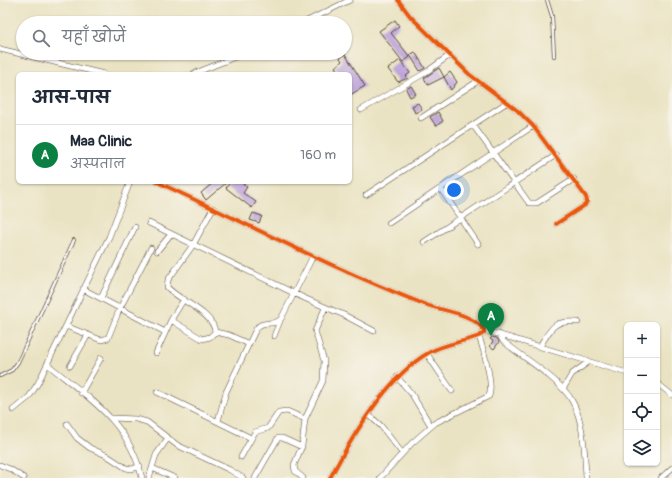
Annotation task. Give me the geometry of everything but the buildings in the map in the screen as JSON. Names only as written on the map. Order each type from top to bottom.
[{"type":"street","points":[[318,16],[350,0]]},
{"type":"street","points":[[398,0],[410,16],[450,55],[478,81],[533,126],[574,179],[587,201],[582,208],[556,224]]},
{"type":"street","points":[[0,49],[16,53]]},
{"type":"street","points":[[361,110],[425,73],[450,55]]},
{"type":"street","points":[[46,60],[96,72]]},
{"type":"street","points":[[198,72],[228,60]]},
{"type":"street","points":[[421,118],[478,81]]},
{"type":"street","points":[[366,195],[506,103]]},
{"type":"street","points":[[473,125],[527,202],[532,204],[574,179]]},
{"type":"street","points":[[389,223],[533,126]]},
{"type":"street","points":[[424,242],[556,155]]},
{"type":"street","points":[[13,410],[32,393],[47,364],[114,225],[129,184]]},
{"type":"street","points":[[161,184],[353,276],[424,305],[466,317],[484,330],[540,346],[587,363],[624,372]]},
{"type":"street","points":[[440,189],[478,244]]},
{"type":"street","points":[[213,208],[193,245],[167,284],[168,288],[184,299],[212,325],[215,332]]},
{"type":"street","points":[[148,223],[374,331]]},
{"type":"street","points":[[101,298],[134,227]]},
{"type":"street","points":[[157,251],[171,234]]},
{"type":"street","points":[[66,326],[101,340],[108,338],[120,308],[151,248]]},
{"type":"street","points":[[274,336],[280,320],[313,256]]},
{"type":"street","points":[[83,289],[165,332]]},
{"type":"street","points":[[156,353],[171,320],[184,299]]},
{"type":"street","points":[[303,478],[294,469],[302,447],[305,419],[320,388],[324,374],[324,361],[316,331],[325,308]]},
{"type":"street","points":[[171,320],[202,339],[210,337],[215,332]]},
{"type":"street","points":[[218,421],[226,392],[258,326],[264,323],[276,324],[280,320]]},
{"type":"street","points":[[540,346],[550,329],[556,323],[564,321],[578,322]]},
{"type":"street","points":[[330,478],[369,414],[397,377],[428,354],[479,336],[484,333],[484,330]]},
{"type":"street","points":[[215,332],[229,335],[249,344]]},
{"type":"street","points":[[499,334],[506,343],[563,390],[573,403],[578,419],[586,478]]},
{"type":"street","points":[[70,366],[88,335]]},
{"type":"street","points":[[380,478],[402,453],[431,426],[452,414],[487,398],[490,394],[487,359],[479,336]]},
{"type":"street","points":[[428,354],[452,390]]},
{"type":"street","points":[[81,393],[101,358]]},
{"type":"street","points":[[563,390],[572,374],[587,363]]},
{"type":"street","points":[[47,364],[112,418],[131,446],[140,466],[142,478]]},
{"type":"street","points":[[397,377],[411,393],[431,426]]},
{"type":"street","points":[[660,385],[672,395]]},
{"type":"street","points":[[157,392],[251,438]]},
{"type":"street","points":[[241,457],[256,431],[268,428],[276,416],[282,411],[287,411],[305,419]]},
{"type":"street","points":[[369,414],[381,426],[402,453]]},
{"type":"street","points":[[112,418],[142,420],[182,448],[230,470],[243,478]]},
{"type":"street","points":[[67,424],[77,438],[90,448],[106,455],[126,468],[132,469],[140,466]]},
{"type":"street","points":[[149,478],[160,449],[168,438]]},
{"type":"street","points":[[255,478],[278,438],[282,438],[302,447]]},
{"type":"street","points":[[0,465],[10,469],[24,478]]},
{"type":"street","points":[[152,468],[175,478]]},
{"type":"street","points":[[662,478],[672,468]]},
{"type":"lane","points":[[547,0],[552,16],[554,56]]},
{"type":"lane","points":[[0,376],[12,370],[18,362],[74,240]]},
{"type":"cycle path","points":[[398,0],[410,16],[469,74],[518,111],[533,126],[586,197],[587,201],[585,205],[556,224]]},
{"type":"cycle path","points":[[161,184],[356,276],[432,307],[472,319],[484,330],[484,333],[479,336],[430,352],[415,362],[400,376],[372,408],[349,444],[330,478]]},
{"type":"place","name":"Maa Clinic","points":[[491,336]]}]
